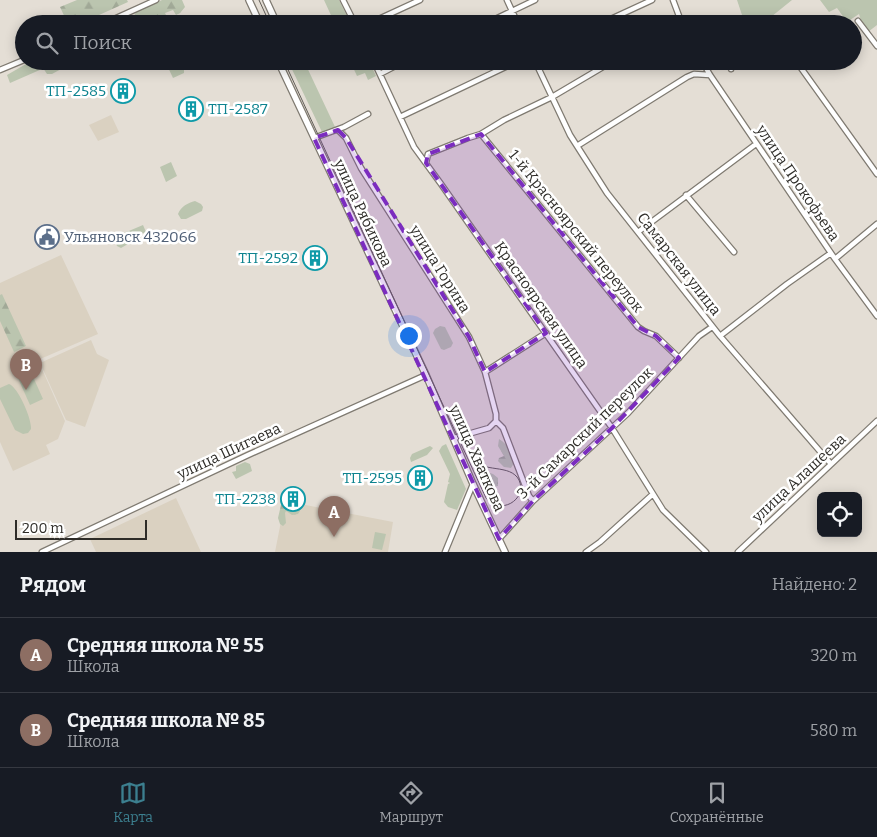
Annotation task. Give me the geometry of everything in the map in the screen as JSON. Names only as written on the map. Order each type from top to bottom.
[{"type":"main road","points":[[249,0],[256,15]]},
{"type":"main road","points":[[266,0],[273,15]]},
{"type":"main road","name":"улица Рябикова","points":[[282,70],[426,375]]},
{"type":"main road","name":"улица Хваткова","points":[[426,375],[504,552]]},
{"type":"street","points":[[123,15],[156,0]]},
{"type":"street","points":[[343,0],[350,15]]},
{"type":"street","points":[[388,15],[420,0]]},
{"type":"street","points":[[507,0],[514,15]]},
{"type":"street","points":[[504,15],[536,0]]},
{"type":"street","points":[[620,15],[652,0]]},
{"type":"street","points":[[672,0],[677,15]]},
{"type":"street","points":[[862,26],[877,46]]},
{"type":"street","points":[[0,70],[15,64]]},
{"type":"street","name":"Красноярская улица","points":[[378,70],[417,152],[612,428],[668,516],[706,552]]},
{"type":"street","points":[[380,74],[388,70]]},
{"type":"street","points":[[400,116],[499,70]]},
{"type":"street","name":"Самарская улица","points":[[539,70],[577,146],[600,182],[720,336],[831,464]]},
{"type":"street","points":[[417,152],[428,154],[481,134],[504,120],[552,98],[598,70]]},
{"type":"street","name":"улица Прокофьева","points":[[707,70],[835,260],[877,316]]},
{"type":"street","points":[[802,70],[862,156],[877,174]]},
{"type":"street","points":[[577,146],[687,77],[701,74],[710,75]]},
{"type":"street","points":[[314,138],[338,130],[368,114]]},
{"type":"street","name":"улица Горина","points":[[338,130],[346,138],[361,168],[469,337],[485,372],[496,414],[496,421]]},
{"type":"street","name":"1-й Красноярский переулок","points":[[481,134],[638,327],[656,336],[679,358]]},
{"type":"street","points":[[638,232],[756,144]]},
{"type":"street","points":[[426,163],[428,154]]},
{"type":"street","points":[[686,195],[734,252]]},
{"type":"street","points":[[835,260],[877,224]]},
{"type":"street","points":[[720,336],[787,284],[831,254]]},
{"type":"street","name":"3-й Самарский переулок","points":[[499,539],[533,500],[612,428],[699,336],[712,326]]},
{"type":"street","points":[[485,372],[546,333]]},
{"type":"street","name":"улица Шигаева","points":[[42,552],[426,375]]},
{"type":"street","points":[[454,438],[489,428],[496,421],[503,428],[529,496],[533,500]]},
{"type":"street","name":"улица Алашеева","points":[[738,552],[877,421]]},
{"type":"street","points":[[445,552],[473,484]]},
{"type":"street","points":[[586,552],[600,542],[653,494]]},
{"type":"highlighted area","points":[[338,130],[346,138],[469,337],[485,372],[546,333],[426,163],[428,154],[481,134],[638,327],[656,336],[679,358],[612,428],[533,501],[499,539],[314,138]]},
{"type":"shaded area","points":[[111,115],[119,132],[98,141],[89,125]]},
{"type":"shaded area","points":[[61,255],[98,334],[38,360],[65,421],[58,439],[46,445],[50,454],[13,471],[0,442],[0,283]]},
{"type":"shaded area","points":[[91,340],[97,354],[109,360],[85,427],[66,420],[40,363]]},
{"type":"shaded area","points":[[176,498],[201,552],[96,552],[90,539]]},
{"type":"shaded area","points":[[285,501],[393,522],[388,552],[275,552]]},
{"type":"green space","points":[[77,0],[127,0],[128,2],[99,15],[64,15],[60,7]]},
{"type":"green space","points":[[162,0],[182,0],[185,7],[176,15],[173,10],[165,13],[166,15],[134,15],[136,12]]},
{"type":"green space","points":[[181,0],[184,7],[180,13],[176,14],[173,9],[165,12],[163,15],[154,15],[153,11],[170,1]]},
{"type":"green space","points":[[324,0],[339,0],[346,15],[331,15]]},
{"type":"green space","points":[[737,0],[792,0],[773,15],[742,15]]},
{"type":"green space","points":[[820,0],[877,0],[877,25],[868,32],[862,24],[862,15],[842,15],[837,8],[829,12]]},
{"type":"green space","points":[[16,70],[40,70],[10,83],[7,75]]},
{"type":"green space","points":[[44,70],[59,70],[52,74],[47,74]]},
{"type":"green space","points":[[169,70],[184,70],[184,73],[173,78]]},
{"type":"green space","points":[[292,70],[308,70],[336,129],[322,132]]},
{"type":"green space","points":[[354,70],[373,70],[376,76],[368,80],[365,73],[357,76]]},
{"type":"green space","points":[[171,162],[177,176],[166,182],[160,167]]},
{"type":"green space","points":[[195,201],[201,204],[203,207],[202,211],[186,219],[181,219],[178,214],[181,209]]},
{"type":"green space","points":[[143,225],[146,232],[127,241],[128,244],[121,248],[117,246],[115,241],[117,236]]},
{"type":"green space","points":[[2,294],[26,346],[14,352],[0,321],[0,295]]},
{"type":"green space","points":[[440,326],[445,327],[453,343],[451,347],[444,350],[441,349],[433,333]]},
{"type":"green space","points":[[30,370],[43,399],[30,405],[17,376]]},
{"type":"green space","points":[[9,384],[13,386],[27,411],[31,424],[31,429],[28,433],[23,434],[15,430],[0,399],[0,388]]},
{"type":"green space","points":[[499,439],[507,446],[512,456],[514,463],[511,468],[504,467],[498,461],[499,458],[504,456],[498,446]]},
{"type":"green space","points":[[446,444],[466,489],[457,510],[448,507],[444,502],[448,484],[450,483],[448,482],[450,474],[439,451]]},
{"type":"green space","points":[[430,446],[433,448],[427,455],[411,462],[412,454]]},
{"type":"green space","points":[[245,462],[250,464],[252,471],[236,479],[232,472],[236,471],[236,466]]},
{"type":"green space","points":[[487,472],[498,478],[498,486],[493,487],[486,482],[485,476]]},
{"type":"green space","points":[[285,502],[299,506],[300,511],[298,514],[292,515],[286,511],[286,523],[283,526],[278,518],[281,505]]},
{"type":"green space","points":[[375,532],[386,534],[382,550],[372,548]]},
{"type":"tram line","points":[[259,0],[266,15]]},
{"type":"tram line","points":[[288,70],[486,498],[498,506],[511,503],[516,499],[521,487],[515,475],[503,470],[482,466],[471,458]]},
{"type":"place","name":"ТП-2585","points":[[123,91]]},
{"type":"place","name":"ТП-2587","points":[[191,109]]},
{"type":"place","name":"Ульяновск 432066","points":[[47,237]]},
{"type":"place","name":"ТП-2592","points":[[315,258]]},
{"type":"place","name":"Средняя школа № 85","points":[[26,390]]},
{"type":"place","name":"ТП-2595","points":[[420,478]]},
{"type":"place","name":"ТП-2238","points":[[293,499]]},
{"type":"place","name":"Средняя школа № 55","points":[[334,537]]}]
